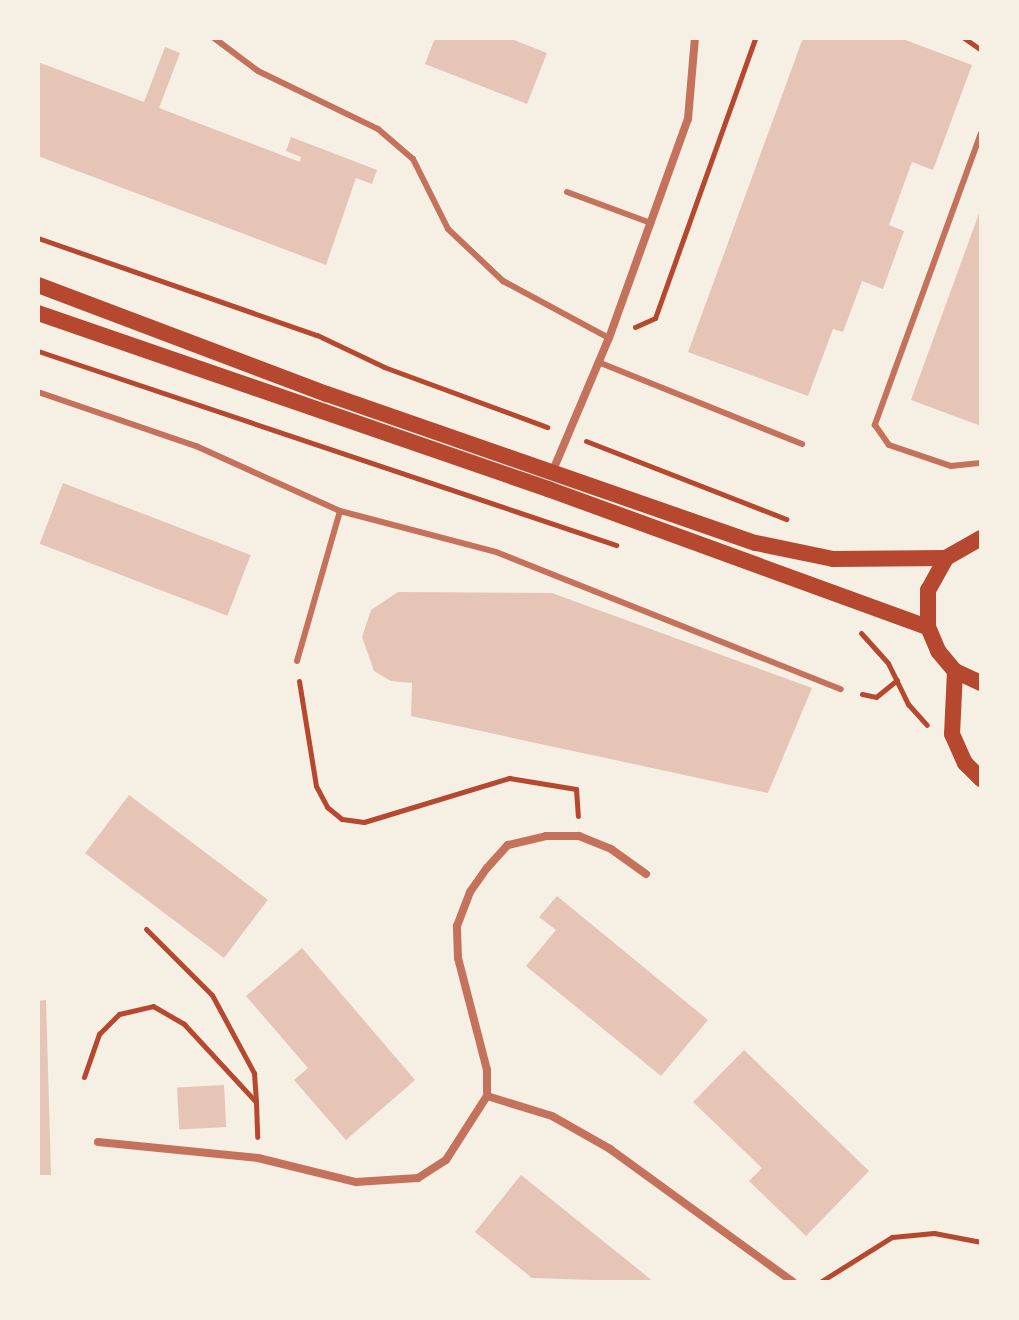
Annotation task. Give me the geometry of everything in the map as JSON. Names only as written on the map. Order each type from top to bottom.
[{"type":"main road","points":[[38,285],[928,627]]},
{"type":"main road","points":[[38,313],[550,480],[795,553],[866,561],[946,558],[981,538]]},
{"type":"main road","points":[[946,558],[928,590],[928,627],[938,651],[955,671],[981,683]]},
{"type":"main road","points":[[955,671],[952,734],[965,763],[981,779]]},
{"type":"street","points":[[550,480],[609,338],[688,119],[695,38]]},
{"type":"street","points":[[98,1142],[258,1158],[356,1182],[418,1178],[446,1160],[487,1096],[487,1070],[458,958],[457,926],[470,892],[508,845],[546,836],[579,836],[611,849],[646,874]]},
{"type":"street","points":[[487,1096],[552,1116],[610,1149],[793,1282]]},
{"type":"lane","points":[[214,38],[258,71],[378,129],[413,159],[448,229],[503,281],[609,338]]},
{"type":"lane","points":[[981,133],[875,425],[889,445],[951,466],[981,463]]},
{"type":"lane","points":[[567,192],[651,223]]},
{"type":"lane","points":[[598,362],[802,444]]},
{"type":"lane","points":[[38,392],[196,446],[340,511],[496,552],[841,689]]},
{"type":"lane","points":[[297,661],[340,511]]},
{"type":"path","points":[[609,338],[655,318],[755,38]]},
{"type":"path","points":[[964,38],[981,50]]},
{"type":"path","points":[[38,238],[317,335],[384,367],[797,523]]},
{"type":"path","points":[[38,351],[632,550]]},
{"type":"path","points":[[851,624],[888,663],[908,704],[935,728]]},
{"type":"path","points":[[297,661],[316,786],[327,807],[342,819],[364,822],[509,778],[576,789],[579,836]]},
{"type":"path","points":[[841,689],[876,697],[897,680]]},
{"type":"path","points":[[146,929],[212,995],[254,1073],[258,1158]]},
{"type":"path","points":[[84,1077],[99,1034],[119,1014],[153,1006],[184,1024],[256,1102]]},
{"type":"path","points":[[820,1282],[892,1237],[934,1233],[981,1242]]},
{"type":"building","points":[[435,38],[509,38],[547,53],[527,104],[425,64]]},
{"type":"building","points":[[803,38],[900,38],[972,65],[933,170],[912,162],[889,225],[904,231],[883,289],[862,281],[843,332],[833,329],[808,396],[688,352]]},
{"type":"building","points":[[165,47],[180,53],[159,108],[300,162],[301,157],[286,151],[291,137],[377,170],[372,184],[356,178],[326,265],[38,156],[38,62],[144,102]]},
{"type":"building","points":[[981,208],[981,426],[911,400]]},
{"type":"building","points":[[63,483],[251,555],[227,616],[40,544]]},
{"type":"building","points":[[398,592],[552,593],[812,688],[768,793],[411,716],[412,683],[391,681],[374,671],[362,637],[371,610]]},
{"type":"building","points":[[129,795],[268,900],[224,958],[85,853]]},
{"type":"building","points":[[557,896],[708,1020],[661,1076],[526,966],[556,930],[539,917]]},
{"type":"building","points":[[302,948],[415,1080],[346,1140],[294,1080],[308,1068],[246,996]]},
{"type":"building","points":[[46,1000],[51,1175],[38,1175],[38,1001]]},
{"type":"building","points":[[744,1050],[869,1171],[806,1236],[749,1181],[762,1168],[693,1102]]},
{"type":"building","points":[[224,1085],[226,1127],[179,1129],[177,1087]]},
{"type":"building","points":[[521,1175],[654,1282],[532,1278],[475,1232]]}]
